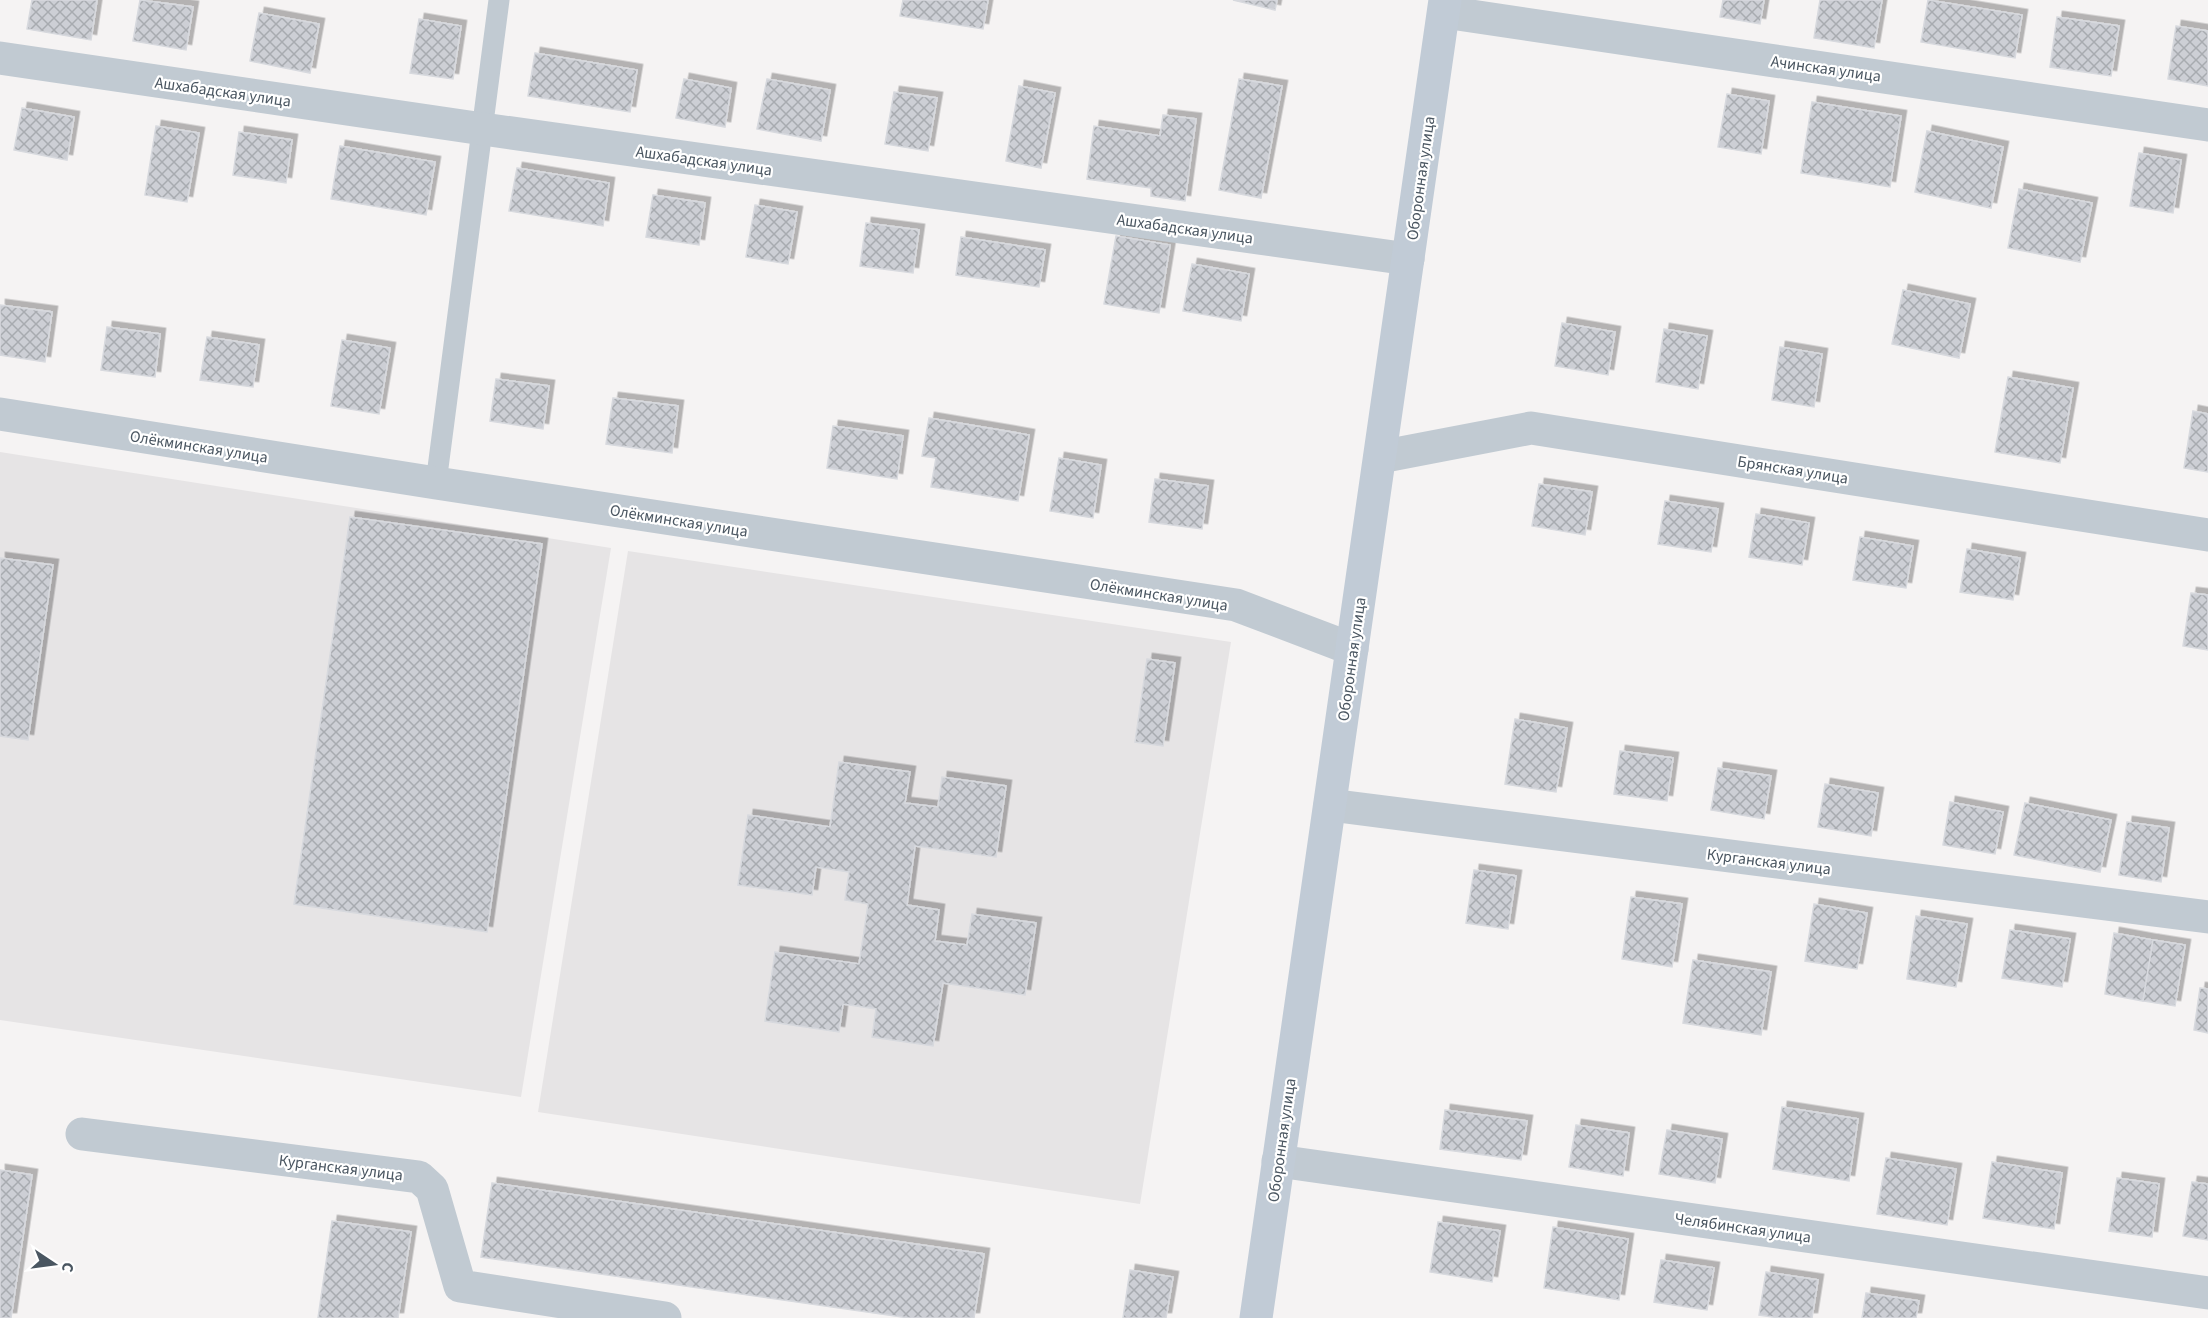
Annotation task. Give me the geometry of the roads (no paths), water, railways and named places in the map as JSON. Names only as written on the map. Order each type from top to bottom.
[{"type":"street","name":"Ачинская улица","points":[[1445,6],[2208,125]]},
{"type":"street","name":"Оборонная улица","points":[[1256,1318],[1445,6]]},
{"type":"street","name":"Ашхабадская улица","points":[[0,58],[483,129],[1408,259]]},
{"type":"street","name":"Олёкминская улица","points":[[0,414],[1236,605],[1352,649]]},
{"type":"street","name":"Брянская улица","points":[[1380,457],[1531,428],[2208,535]]},
{"type":"street","name":"Курганская улица","points":[[1330,805],[2208,917]]},
{"type":"street","name":"Курганская улица","points":[[82,1134],[419,1177],[432,1189],[460,1286],[665,1318]]},
{"type":"street","name":"Челябинская улица","points":[[1278,1161],[2208,1293]]},
{"type":"lane","points":[[436,483],[499,0]]}]
